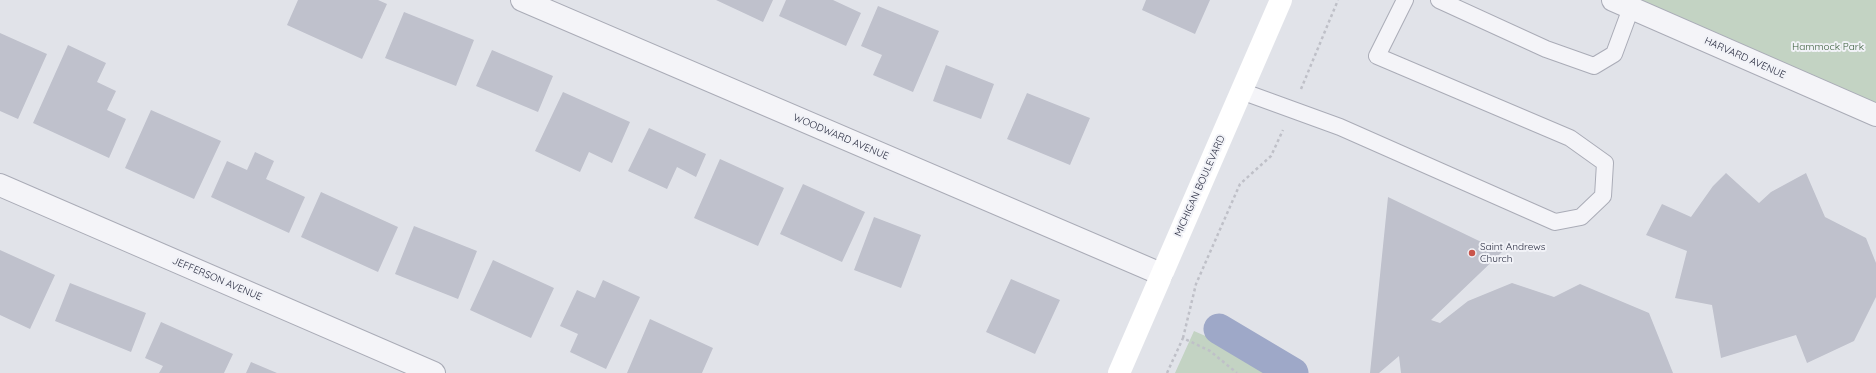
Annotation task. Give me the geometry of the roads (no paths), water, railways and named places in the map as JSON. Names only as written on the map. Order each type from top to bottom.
[{"type":"street","name":"WOODWARD AVENUE","points":[[522,0],[1161,274]]},
{"type":"street","name":"MICHIGAN BOULEVARD","points":[[1118,373],[1281,0]]},
{"type":"street","name":"HARVARD AVENUE","points":[[1622,4],[1876,115]]},
{"type":"street","name":"JEFFERSON AVENUE","points":[[0,185],[434,373]]},
{"type":"lane","points":[[1241,91],[1340,126],[1555,222],[1581,217],[1603,196],[1605,163],[1570,138],[1377,56],[1405,0]]},
{"type":"lane","points":[[1440,0],[1546,49],[1594,66],[1614,54],[1622,4]]},
{"type":"waterway","points":[[1219,329],[1293,373]]},
{"type":"place","name":"Saint Andrews Church","points":[[1472,253]]},
{"type":"park label","name":"Hammock Park","points":[[1828,47]]}]
